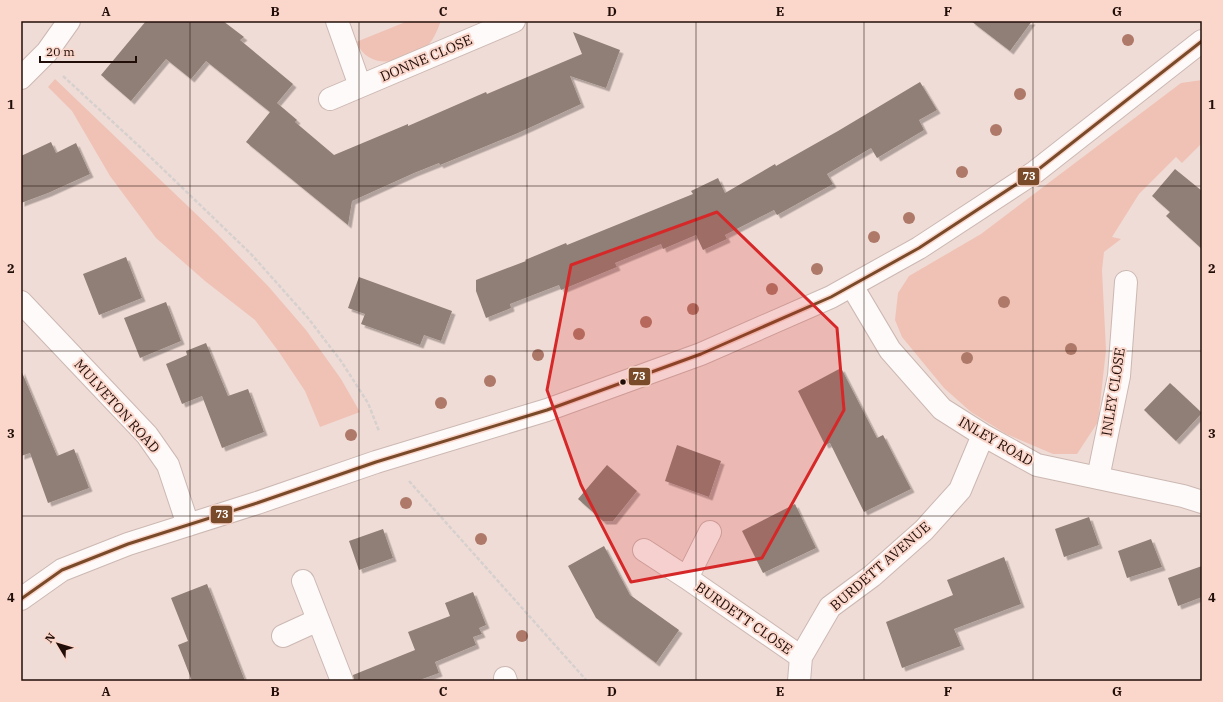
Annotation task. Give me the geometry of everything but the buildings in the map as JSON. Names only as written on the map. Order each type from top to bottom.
[{"type":"street","points":[[21,78],[42,57],[68,21]]},
{"type":"street","points":[[337,21],[360,86]]},
{"type":"street","name":"DONNE CLOSE","points":[[330,98],[514,21]]},
{"type":"street","points":[[21,599],[62,570],[128,544],[389,458],[547,410],[701,354],[831,297],[919,248],[1035,172],[1202,41]]},
{"type":"street","name":"INLEY CLOSE","points":[[1098,478],[1119,376],[1126,282]]},
{"type":"street","name":"INLEY ROAD","points":[[852,286],[890,350],[942,409],[983,435],[1037,465],[1183,496],[1202,502]]},
{"type":"street","name":"MULVETON ROAD","points":[[21,302],[147,435],[168,465],[188,525]]},
{"type":"street","name":"BURDETT AVENUE","points":[[799,681],[801,657],[830,607],[872,576],[924,530],[960,490],[983,435]]},
{"type":"street","name":"BURDETT CLOSE","points":[[687,578],[710,532]]},
{"type":"street","name":"BURDETT CLOSE","points":[[644,550],[801,657]]},
{"type":"street","points":[[302,581],[342,681]]},
{"type":"street","points":[[283,636],[318,620]]},
{"type":"path","points":[[42,57],[140,147],[251,254],[308,318],[341,361],[368,403],[389,458],[587,681]]},
{"type":"highlighted area","points":[[717,212],[837,328],[844,410],[762,558],[631,582],[581,485],[547,390],[571,265]]},
{"type":"shaded area","points":[[408,21],[441,21],[429,44],[418,53],[393,61],[379,61],[366,55],[356,42]]},
{"type":"shaded area","points":[[55,79],[218,235],[268,286],[306,330],[341,379],[360,412],[320,427],[305,391],[255,320],[205,281],[156,238],[110,176],[72,111],[48,87]]},
{"type":"shaded area","points":[[1202,80],[1202,143],[1182,163],[1176,157],[1139,194],[1112,237],[1121,239],[1104,252],[1102,270],[1106,350],[1098,422],[1077,454],[1053,454],[1006,434],[971,412],[944,388],[902,337],[895,320],[898,293],[909,276],[981,234],[1181,83]]},
{"type":"transit line","name":"73","points":[[21,599],[62,570],[128,544],[257,503],[376,462],[547,410],[701,354],[831,297],[919,248],[1035,172],[1202,41]]}]
